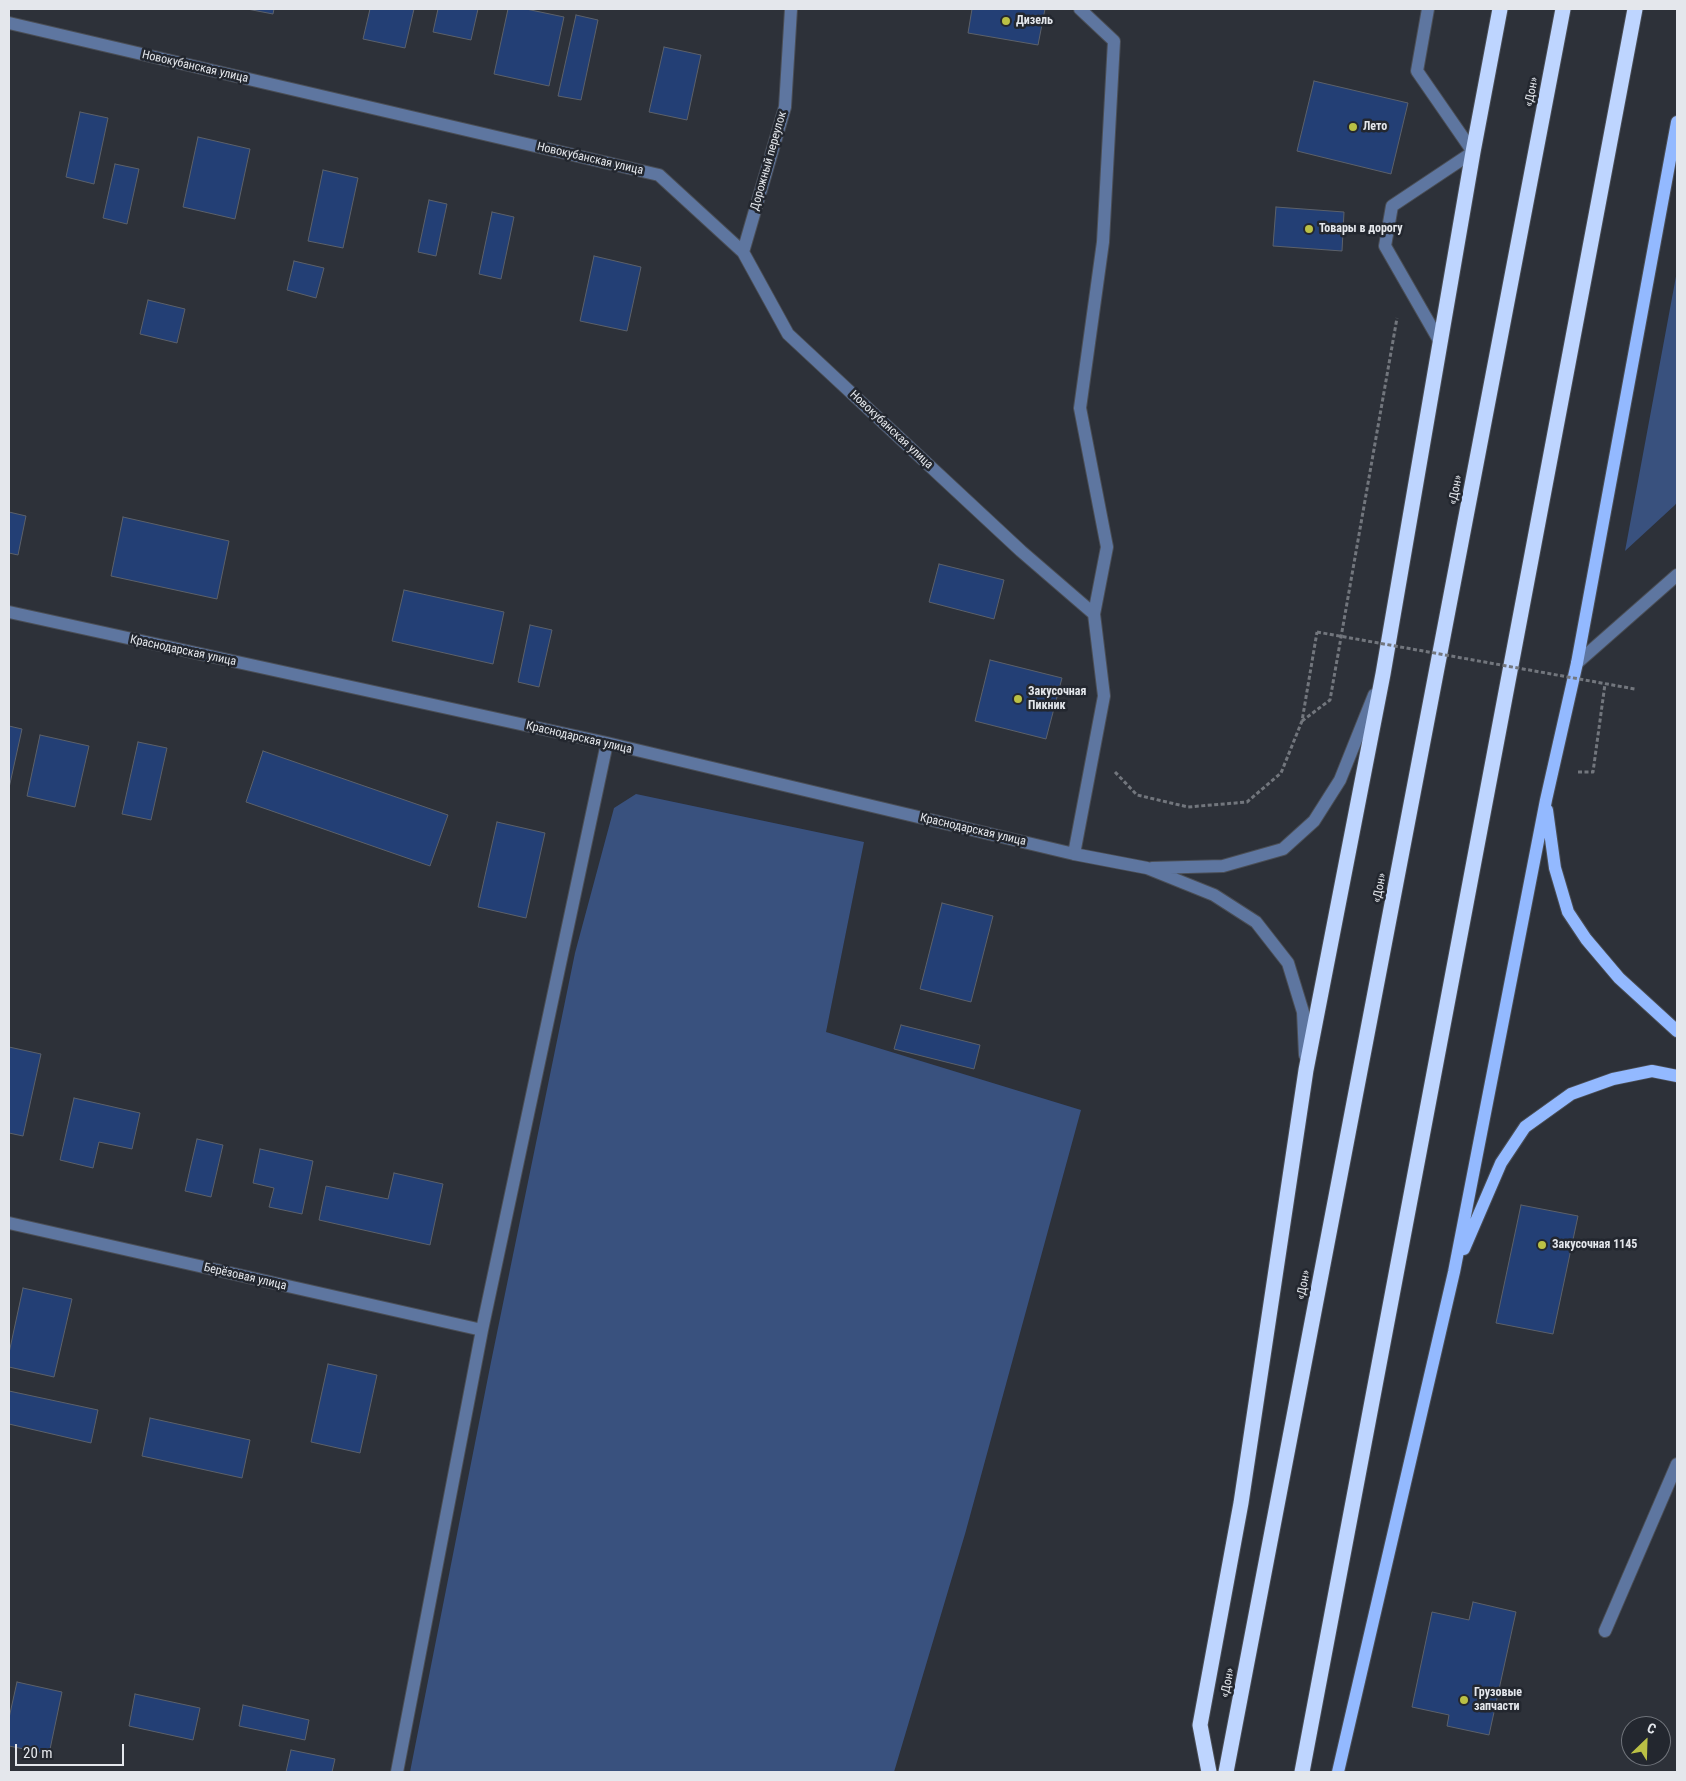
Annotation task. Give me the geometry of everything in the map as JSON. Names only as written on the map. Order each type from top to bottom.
[{"type":"highway","points":[[1209,1772],[1200,1725],[1242,1503],[1306,1070],[1383,674],[1473,152],[1500,9]]},
{"type":"highway","name":"«Дон»","points":[[1226,1772],[1563,9]]},
{"type":"highway","points":[[1302,1772],[1635,9]]},
{"type":"main road","points":[[1338,1772],[1454,1272],[1546,800],[1576,663],[1677,122]]},
{"type":"main road","points":[[1546,800],[1555,868],[1568,912],[1586,939],[1619,978],[1677,1031]]},
{"type":"main road","points":[[1454,1272],[1501,1163],[1526,1127],[1571,1094],[1612,1079],[1652,1071],[1677,1076]]},
{"type":"street","name":"Дорожный переулок","points":[[743,252],[785,108],[792,9]]},
{"type":"street","points":[[1074,854],[1104,696],[1094,614],[1107,546],[1080,408],[1103,242],[1114,41],[1080,9]]},
{"type":"street","points":[[1428,9],[1417,71],[1473,152],[1392,206],[1385,246],[1440,342]]},
{"type":"street","name":"Новокубанская улица","points":[[9,24],[659,175],[743,252],[788,334],[1020,551],[1094,614]]},
{"type":"street","points":[[1576,663],[1677,575]]},
{"type":"street","name":"Краснодарская улица","points":[[9,612],[607,744],[1074,854],[1147,868]]},
{"type":"street","points":[[1147,868],[1223,866],[1282,849],[1314,822],[1340,780],[1383,674]]},
{"type":"street","points":[[397,1772],[482,1330],[607,744]]},
{"type":"street","points":[[1147,868],[1214,895],[1256,922],[1262,929],[1288,963],[1303,1012],[1306,1070]]},
{"type":"street","name":"Берёзовая улица","points":[[9,1223],[482,1330]]},
{"type":"street","points":[[1605,1631],[1677,1464]]},
{"type":"path","points":[[1302,721],[1330,700],[1404,279]]},
{"type":"path","points":[[1094,750],[1137,795],[1188,807],[1247,802],[1281,773],[1302,721],[1317,632],[1635,689]]},
{"type":"path","points":[[1570,772],[1593,772],[1605,684]]},
{"type":"shaded area","points":[[1677,271],[1677,502],[1625,551]]},
{"type":"shaded area","points":[[636,794],[864,842],[826,1032],[1081,1110],[965,1534],[894,1772],[410,1772],[491,1362],[575,953],[614,808]]},
{"type":"building","points":[[247,9],[274,9],[273,14]]},
{"type":"building","points":[[370,9],[414,9],[405,48],[363,39]]},
{"type":"building","points":[[438,9],[478,9],[471,40],[433,32]]},
{"type":"building","points":[[508,9],[526,9],[564,17],[549,86],[494,74]]},
{"type":"building","name":"Дизель","points":[[972,9],[1045,9],[1038,45],[968,33]]},
{"type":"building","points":[[576,15],[598,20],[581,100],[558,96]]},
{"type":"building","points":[[664,47],[701,55],[687,120],[649,112]]},
{"type":"building","name":"Лето","points":[[1314,81],[1408,103],[1391,174],[1297,151]]},
{"type":"building","points":[[80,112],[108,118],[94,184],[66,177]]},
{"type":"building","points":[[198,137],[250,149],[235,219],[183,207]]},
{"type":"building","points":[[115,164],[139,169],[127,224],[103,218]]},
{"type":"building","points":[[323,170],[358,178],[343,248],[308,241]]},
{"type":"building","points":[[429,200],[447,204],[436,256],[418,252]]},
{"type":"building","name":"Товары в дорогу","points":[[1276,207],[1344,212],[1342,251],[1273,246]]},
{"type":"building","points":[[492,212],[514,217],[501,279],[479,274]]},
{"type":"building","points":[[594,256],[641,267],[627,331],[580,321]]},
{"type":"building","points":[[294,261],[324,268],[316,298],[287,290]]},
{"type":"building","points":[[148,300],[185,309],[177,343],[140,334]]},
{"type":"building","points":[[9,512],[26,516],[18,555],[9,553]]},
{"type":"building","points":[[123,517],[229,541],[217,599],[111,576]]},
{"type":"building","points":[[939,564],[1004,580],[994,619],[929,602]]},
{"type":"building","points":[[404,590],[504,612],[493,664],[392,641]]},
{"type":"building","points":[[530,625],[552,630],[539,687],[518,682]]},
{"type":"building","name":"Закусочная Пикник","points":[[990,660],[1062,678],[1046,739],[975,721]]},
{"type":"building","points":[[9,726],[22,729],[9,788]]},
{"type":"building","points":[[40,735],[89,746],[75,807],[27,796]]},
{"type":"building","points":[[138,742],[167,748],[151,820],[122,814]]},
{"type":"building","points":[[263,751],[448,815],[430,866],[246,802]]},
{"type":"building","points":[[497,822],[545,833],[526,918],[478,907]]},
{"type":"building","points":[[942,903],[993,916],[971,1002],[920,989]]},
{"type":"building","points":[[901,1025],[980,1045],[974,1069],[894,1049]]},
{"type":"building","points":[[9,1047],[41,1054],[23,1136],[9,1133]]},
{"type":"building","points":[[74,1098],[140,1113],[132,1149],[99,1142],[93,1168],[60,1160]]},
{"type":"building","points":[[197,1139],[223,1145],[211,1197],[185,1191]]},
{"type":"building","points":[[260,1149],[313,1161],[302,1214],[269,1207],[274,1188],[253,1183]]},
{"type":"building","points":[[394,1173],[443,1184],[430,1245],[319,1220],[326,1186],[388,1199]]},
{"type":"building","name":"Закусочная 1145","points":[[1521,1205],[1578,1216],[1553,1334],[1496,1323]]},
{"type":"building","points":[[23,1288],[72,1299],[54,1377],[9,1367],[9,1353]]},
{"type":"building","points":[[328,1364],[377,1375],[360,1453],[311,1442]]},
{"type":"building","points":[[9,1391],[98,1410],[91,1443],[9,1424]]},
{"type":"building","points":[[150,1418],[250,1440],[242,1478],[142,1456]]},
{"type":"building","points":[[1473,1602],[1516,1612],[1489,1735],[1447,1726],[1449,1715],[1412,1707],[1432,1612],[1469,1620]]},
{"type":"building","points":[[17,1682],[62,1692],[49,1754],[9,1746],[9,1718]]},
{"type":"building","points":[[135,1694],[200,1708],[193,1740],[129,1726]]},
{"type":"building","points":[[243,1705],[309,1720],[305,1740],[239,1726]]},
{"type":"building","points":[[291,1750],[335,1759],[332,1772],[286,1772]]},
{"type":"place","name":"Дизель","points":[[1006,21]]},
{"type":"place","name":"Лето","points":[[1353,127]]},
{"type":"place","name":"Товары в дорогу","points":[[1309,229]]},
{"type":"place","name":"Закусочная Пикник","points":[[1018,699]]},
{"type":"place","name":"Закусочная 1145","points":[[1542,1245]]},
{"type":"place","name":"Грузовые запчасти","points":[[1464,1700]]}]
